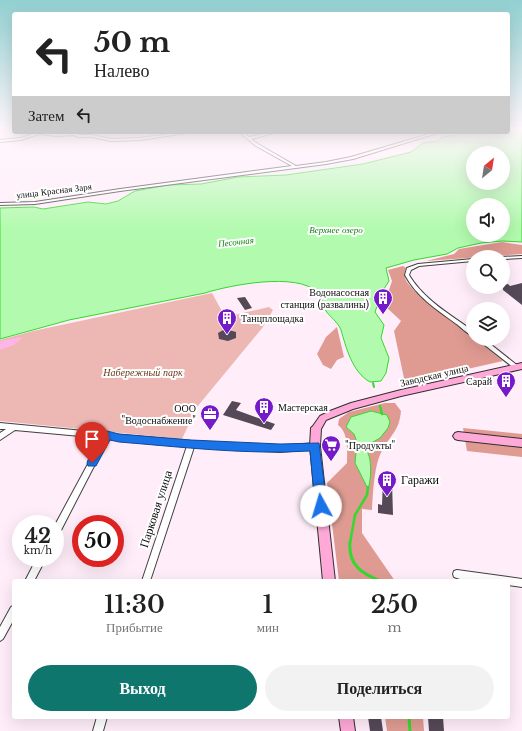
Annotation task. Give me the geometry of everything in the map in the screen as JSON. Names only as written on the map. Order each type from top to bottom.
[{"type":"main road","name":"Заводская улица","points":[[329,579],[315,446],[316,428],[323,418],[351,406],[520,369]]},
{"type":"main road","points":[[458,436],[522,443]]},
{"type":"main road","points":[[346,719],[348,731]]},
{"type":"street","points":[[287,162],[295,167]]},
{"type":"street","name":"улица Красная Заря","points":[[0,204],[35,203],[326,162]]},
{"type":"street","points":[[510,258],[522,257]]},
{"type":"street","points":[[466,261],[418,265],[409,269],[407,275],[410,282],[430,301],[466,329]]},
{"type":"street","points":[[489,346],[520,369]]},
{"type":"street","points":[[0,426],[191,444],[280,449],[315,446]]},
{"type":"street","points":[[0,437],[13,428]]},
{"type":"street","points":[[64,516],[107,435]]},
{"type":"street","name":"Парковая улица","points":[[147,579],[191,444]]},
{"type":"street","points":[[30,579],[37,567]]},
{"type":"street","points":[[457,574],[493,579]]},
{"type":"street","points":[[510,581],[522,583]]},
{"type":"street","points":[[0,636],[12,614]]},
{"type":"street","points":[[98,731],[101,719]]},
{"type":"green space","name":"Набережный парк","points":[[212,293],[225,317],[269,307],[273,310],[263,327],[197,407],[182,439],[0,421],[0,340],[33,331]]},
{"type":"shaded area","points":[[502,242],[522,245],[522,254],[510,255],[510,250],[466,250],[466,258],[426,261],[454,254],[459,249]]},
{"type":"shaded area","points":[[403,266],[406,268],[405,278],[413,289],[438,311],[466,332],[466,346],[485,346],[503,361],[405,383],[394,331],[401,321],[384,305],[392,281],[388,270]]},
{"type":"shaded area","points":[[337,327],[344,357],[337,360],[331,369],[323,365],[317,354],[326,337]]},
{"type":"shaded area","points":[[385,403],[395,403],[401,411],[397,428],[380,455],[374,478],[372,510],[362,509],[362,533],[394,579],[339,579],[327,483],[347,463],[346,437],[342,428],[338,425],[339,419],[349,412]]},
{"type":"shaded area","points":[[463,428],[522,434],[522,457],[467,451]]},
{"type":"shaded area","points":[[385,719],[423,719],[424,731],[387,731]]},
{"type":"sand","points":[[23,337],[14,345],[0,350],[0,341]]},
{"type":"water","name":"Верхнее озеро","points":[[371,162],[466,162],[466,190],[510,190],[510,162],[522,162],[522,242],[510,241],[510,198],[466,198],[466,242],[492,242],[458,248],[447,254],[414,260],[386,268],[389,281],[382,292],[375,312],[384,325],[381,338],[389,358],[386,373],[381,381],[370,382],[364,378],[354,366],[340,327],[326,311],[317,292],[307,286],[279,281],[246,284],[69,320],[0,339],[0,208],[34,207],[43,209],[88,202],[106,204],[118,201],[135,191],[168,185],[201,184],[238,177],[286,175]]},
{"type":"water","points":[[371,411],[387,415],[390,422],[388,428],[380,438],[367,447],[371,471],[368,489],[355,463],[357,442],[354,434],[346,427],[351,417]]},
{"type":"building","points":[[522,283],[522,305],[508,294],[510,294],[510,286]]},
{"type":"building","points":[[245,297],[252,308],[245,310],[237,298]]},
{"type":"building","name":"Танцплощадка","points":[[225,329],[236,332],[236,338],[228,341],[219,339],[218,333]]},
{"type":"building","points":[[232,401],[241,403],[236,410],[275,424],[271,430],[223,415]]},
{"type":"building","name":"Гаражи","points":[[383,479],[392,481],[393,515],[378,513],[378,504],[382,505]]},
{"type":"building","points":[[368,719],[381,719],[383,731],[370,731]]},
{"type":"building","points":[[428,719],[443,719],[444,731],[429,731]]},
{"type":"waterway","points":[[373,383],[374,387]]},
{"type":"waterway","points":[[380,406],[382,414]]},
{"type":"waterway","points":[[350,543],[355,515],[367,495],[368,487]]},
{"type":"waterway","points":[[350,543],[351,557],[354,563],[362,572],[377,579]]},
{"type":"waterway","points":[[409,719],[410,731]]},
{"type":"place","name":"Водонасосная станция (развалины)","points":[[383,315]]},
{"type":"place","name":"Танцплощадка","points":[[227,335]]},
{"type":"place","name":"Сарай","points":[[506,398]]},
{"type":"place","name":"Мастерская","points":[[264,424]]},
{"type":"place","name":"ООО \"Водоснабжение\"","points":[[210,431]]},
{"type":"place","name":"\"Продукты\"","points":[[331,462]]},
{"type":"place","name":"Гаражи","points":[[387,497]]},
{"type":"route","points":[[92,463],[107,435],[119,438],[191,444],[280,449],[315,446],[321,506]]},
{"type":"water label","name":"Песочная","points":[[236,242]]}]
